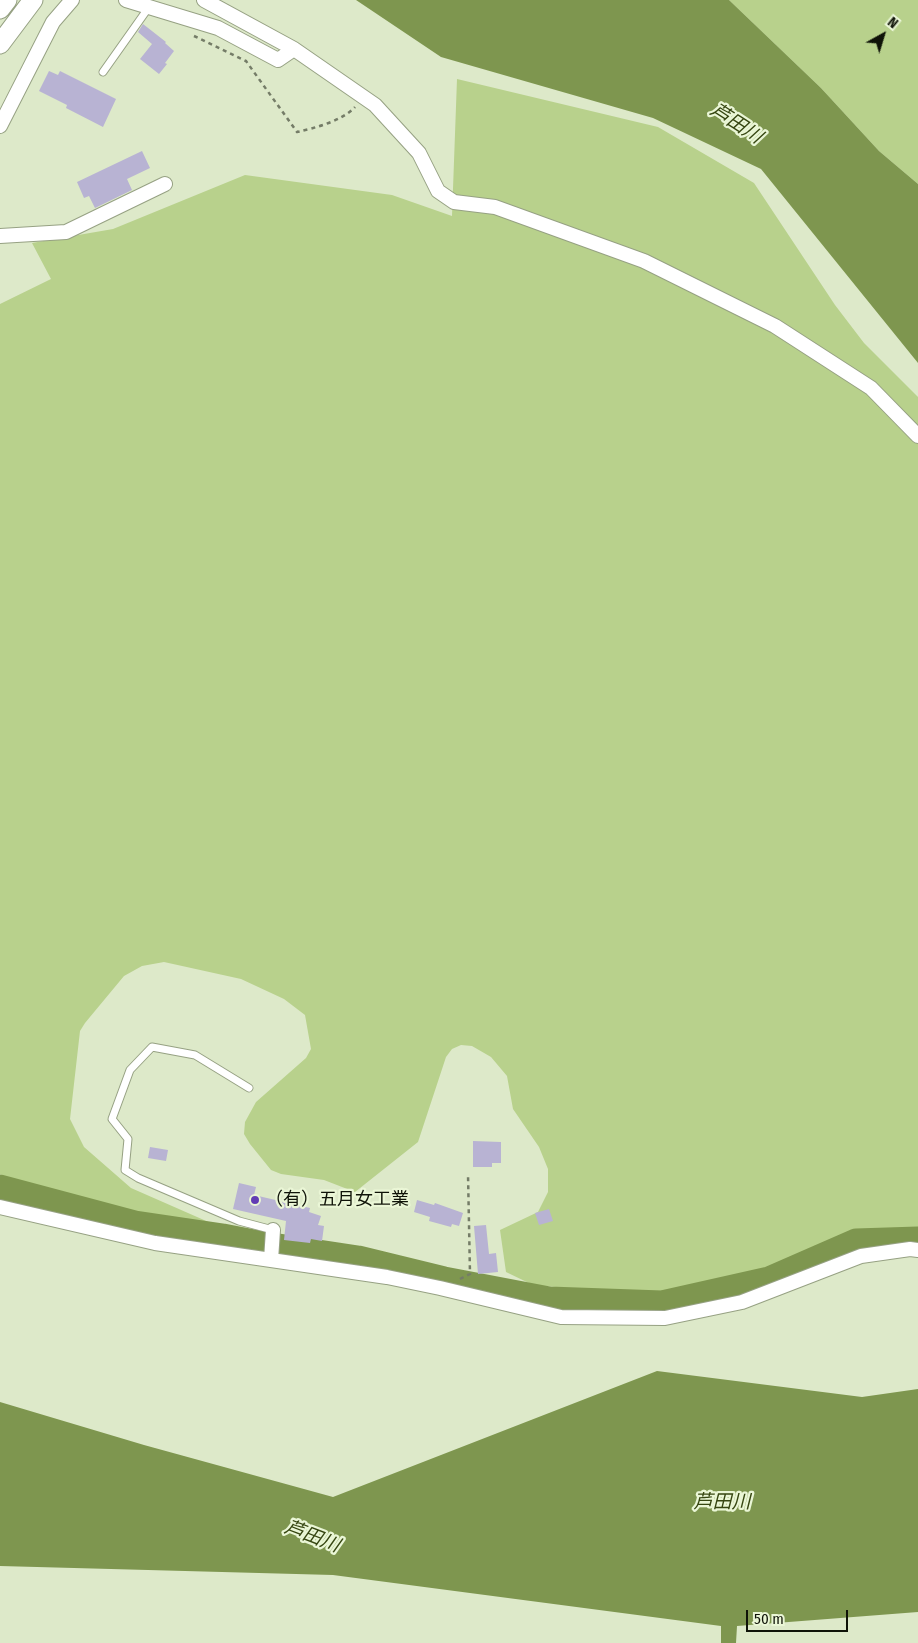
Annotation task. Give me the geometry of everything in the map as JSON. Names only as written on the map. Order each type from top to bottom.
[{"type":"main road","points":[[0,9],[7,0]]},
{"type":"main road","points":[[0,44],[33,0]]},
{"type":"street","points":[[0,126],[53,22],[72,0]]},
{"type":"street","points":[[126,0],[218,28],[278,60],[294,49]]},
{"type":"street","points":[[204,0],[294,49],[375,105],[419,153],[438,191],[454,202],[495,207],[644,261],[775,326],[871,388],[918,436]]},
{"type":"street","points":[[0,236],[66,232],[165,184]]},
{"type":"street","points":[[0,1207],[155,1243],[387,1277],[561,1317],[664,1318],[742,1302],[860,1256],[910,1249],[918,1250]]},
{"type":"street","points":[[271,1260],[273,1230]]},
{"type":"lane","points":[[103,72],[150,7]]},
{"type":"lane","points":[[249,1088],[195,1055],[152,1047],[130,1070],[112,1119],[128,1139],[125,1170],[138,1178],[239,1220],[273,1230]]},
{"type":"path","points":[[193,36],[246,61],[297,132],[316,128],[349,113],[363,97]]},
{"type":"path","points":[[440,1288],[470,1274],[468,1174]]},
{"type":"shaded area","points":[[729,0],[918,0],[918,184],[879,151],[821,88]]},
{"type":"shaded area","points":[[457,79],[658,127],[754,183],[835,305],[864,343],[918,397],[918,1237],[864,1236],[733,1284],[675,1298],[533,1285],[506,1272],[500,1230],[538,1212],[548,1192],[548,1169],[539,1147],[513,1109],[507,1076],[491,1057],[472,1046],[461,1045],[452,1049],[446,1057],[418,1142],[355,1192],[324,1180],[281,1174],[271,1170],[250,1144],[244,1134],[245,1122],[256,1102],[306,1058],[311,1049],[305,1015],[284,999],[241,979],[164,962],[142,966],[124,976],[80,1031],[70,1119],[84,1147],[131,1188],[229,1231],[224,1250],[10,1180],[0,1174],[0,304],[51,279],[32,243],[113,229],[245,175],[392,195],[452,216]]},
{"type":"water","name":"芦田川","points":[[356,0],[729,0],[821,88],[879,151],[918,184],[918,363],[761,169],[653,118],[441,57]]},
{"type":"water","name":"芦田川","points":[[657,1371],[862,1397],[918,1389],[918,1612],[737,1626],[736,1643],[721,1643],[721,1626],[333,1575],[0,1566],[0,1402],[144,1445],[333,1497]]},
{"type":"building","points":[[143,24],[166,42],[174,51],[159,74],[140,59],[152,44],[138,32]]},
{"type":"building","points":[[49,71],[58,75],[60,71],[116,99],[103,127],[66,108],[67,105],[39,91]]},
{"type":"building","points":[[142,151],[150,168],[127,179],[132,190],[95,208],[89,196],[84,198],[77,182]]},
{"type":"building","points":[[473,1141],[501,1142],[501,1163],[492,1163],[492,1167],[473,1167]]},
{"type":"building","points":[[150,1147],[168,1150],[166,1161],[148,1158]]},
{"type":"building","points":[[239,1183],[256,1187],[254,1195],[310,1208],[309,1212],[321,1216],[318,1225],[324,1226],[322,1241],[311,1239],[310,1243],[284,1240],[286,1221],[233,1209]]},
{"type":"building","points":[[417,1200],[434,1205],[435,1203],[463,1213],[459,1226],[452,1224],[451,1227],[429,1221],[430,1217],[414,1212]]},
{"type":"building","points":[[549,1209],[553,1221],[539,1225],[535,1213]]},
{"type":"building","points":[[486,1225],[489,1254],[496,1253],[498,1272],[478,1274],[474,1226]]},
{"type":"waterway","points":[[0,1187],[135,1223],[358,1258],[444,1279],[549,1299],[662,1303],[769,1279],[856,1241],[918,1239]]},
{"type":"place","name":"（有）五月女工業","points":[[255,1200]]}]
